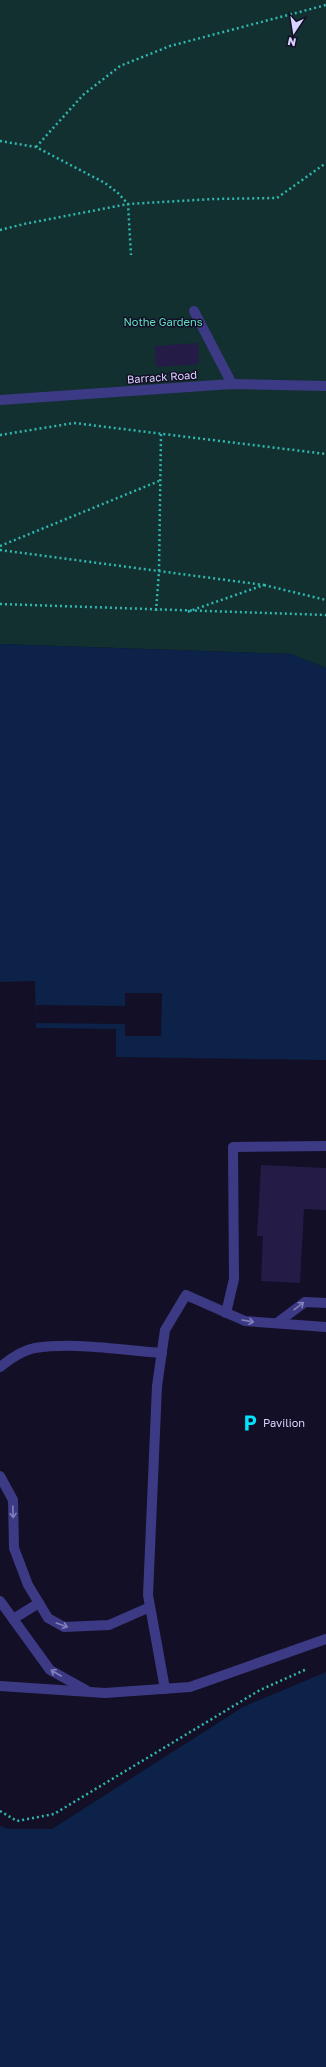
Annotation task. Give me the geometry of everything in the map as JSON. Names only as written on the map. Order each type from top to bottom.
[{"type":"street","points":[[194,311],[232,384]]},
{"type":"street","name":"Barrack Road","points":[[0,400],[232,384],[326,386]]},
{"type":"street","points":[[226,1313],[234,1279],[233,1146],[326,1146]]},
{"type":"street","points":[[165,1689],[148,1595],[157,1386],[165,1330],[186,1295],[245,1321],[326,1328]]},
{"type":"street","points":[[277,1324],[304,1302],[326,1303]]},
{"type":"street","points":[[0,1367],[12,1358],[34,1348],[69,1346],[162,1353]]},
{"type":"street","points":[[0,1476],[13,1500],[14,1548],[28,1585],[48,1618],[64,1627],[109,1625],[150,1607]]},
{"type":"street","points":[[0,1601],[50,1670],[90,1692]]},
{"type":"street","points":[[13,1619],[39,1603]]},
{"type":"street","points":[[0,1686],[90,1692],[190,1687],[326,1639]]},
{"type":"path","points":[[36,147],[83,95],[120,66],[170,46],[326,6]]},
{"type":"path","points":[[0,141],[36,147],[105,184],[118,193],[128,204],[131,255]]},
{"type":"path","points":[[0,230],[128,204],[213,199],[276,198],[326,163]]},
{"type":"path","points":[[0,435],[74,423],[326,454]]},
{"type":"path","points":[[156,611],[159,571],[159,481],[161,433]]},
{"type":"path","points":[[0,546],[159,481]]},
{"type":"path","points":[[0,550],[264,585],[326,600]]},
{"type":"path","points":[[187,612],[264,585]]},
{"type":"path","points":[[0,604],[156,611],[326,616]]},
{"type":"path","points":[[0,1811],[18,1820],[54,1814],[260,1690],[311,1667]]},
{"type":"green space","name":"Nothe Gardens","points":[[0,0],[326,0],[326,668],[290,654],[0,644]]},
{"type":"water","points":[[0,644],[291,654],[326,668],[326,1060],[116,1057],[116,1029],[36,1028],[35,981],[0,982]]},
{"type":"water","points":[[326,1672],[326,2067],[0,2067],[0,1826],[9,1829],[52,1829],[243,1707]]},
{"type":"pier","points":[[125,993],[162,993],[161,1036],[125,1036],[125,1024],[36,1023],[36,1005],[125,1006]]},
{"type":"building","points":[[198,343],[199,364],[156,367],[155,346]]},
{"type":"building","points":[[261,1165],[326,1168],[326,1210],[304,1209],[300,1283],[261,1281],[263,1236],[257,1236]]},
{"type":"place","name":"Pavilion","points":[[250,1423]]}]
